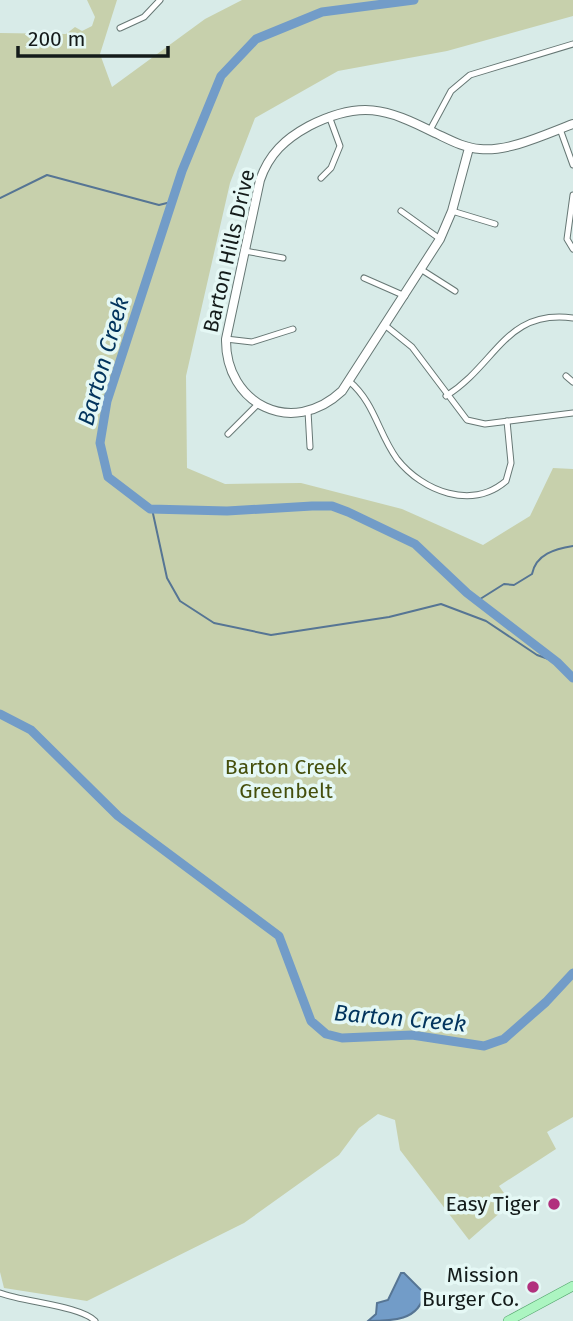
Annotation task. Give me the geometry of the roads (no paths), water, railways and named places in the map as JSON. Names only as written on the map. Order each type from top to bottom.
[{"type":"main road","points":[[508,1321],[573,1286]]},
{"type":"street","points":[[120,28],[144,16],[160,0]]},
{"type":"street","points":[[430,130],[451,91],[470,75],[573,44]]},
{"type":"street","name":"Barton Hills Drive","points":[[258,404],[240,386],[227,364],[226,339],[260,180],[269,160],[290,136],[329,116],[369,108],[391,112],[469,148],[492,150],[573,124]]},
{"type":"street","points":[[321,178],[331,168],[340,145],[329,116]]},
{"type":"street","points":[[559,129],[573,165]]},
{"type":"street","points":[[228,434],[258,404],[278,413],[308,411],[332,400],[349,381],[440,239],[452,211],[469,148]]},
{"type":"street","points":[[573,195],[567,239],[573,248]]},
{"type":"street","points":[[401,211],[440,239]]},
{"type":"street","points":[[452,211],[495,224]]},
{"type":"street","points":[[245,251],[283,258]]},
{"type":"street","points":[[422,270],[455,291]]},
{"type":"street","points":[[364,278],[405,296]]},
{"type":"street","points":[[446,396],[475,375],[522,324],[547,317],[573,318]]},
{"type":"street","points":[[386,326],[412,347],[467,421],[485,424],[573,413]]},
{"type":"street","points":[[226,339],[252,342],[293,329]]},
{"type":"street","points":[[566,376],[573,382]]},
{"type":"street","points":[[349,381],[367,399],[399,460],[417,477],[462,497],[486,495],[506,481],[511,463],[507,421]]},
{"type":"street","points":[[308,411],[310,447]]},
{"type":"street","points":[[0,1293],[38,1304],[75,1310],[95,1321]]},
{"type":"water","points":[[401,1273],[424,1293],[417,1309],[395,1320],[368,1321],[376,1314],[377,1303],[388,1300]]},
{"type":"waterway","name":"Barton Creek","points":[[414,0],[322,12],[256,39],[221,76],[182,171],[107,401],[100,443],[108,477],[150,509],[227,511],[332,506],[415,544],[467,593],[557,662],[573,678]]},
{"type":"waterway","points":[[0,198],[47,175],[159,205],[171,202]]},
{"type":"waterway","points":[[152,509],[167,578],[180,601],[214,623],[271,635],[389,617],[441,604],[486,621],[537,655],[557,662]]},
{"type":"waterway","points":[[477,601],[504,584],[514,585],[532,574],[534,567],[547,554],[573,546]]},
{"type":"waterway","name":"Barton Creek","points":[[0,714],[31,730],[118,816],[279,936],[311,1021],[326,1034],[342,1038],[412,1035],[484,1046],[504,1039],[546,1002],[573,973]]},
{"type":"place","name":"Easy Tiger","points":[[554,1204]]},
{"type":"place","name":"Mission Burger Co.","points":[[533,1287]]},
{"type":"park label","name":"Barton Creek Greenbelt","points":[[286,779]]}]
